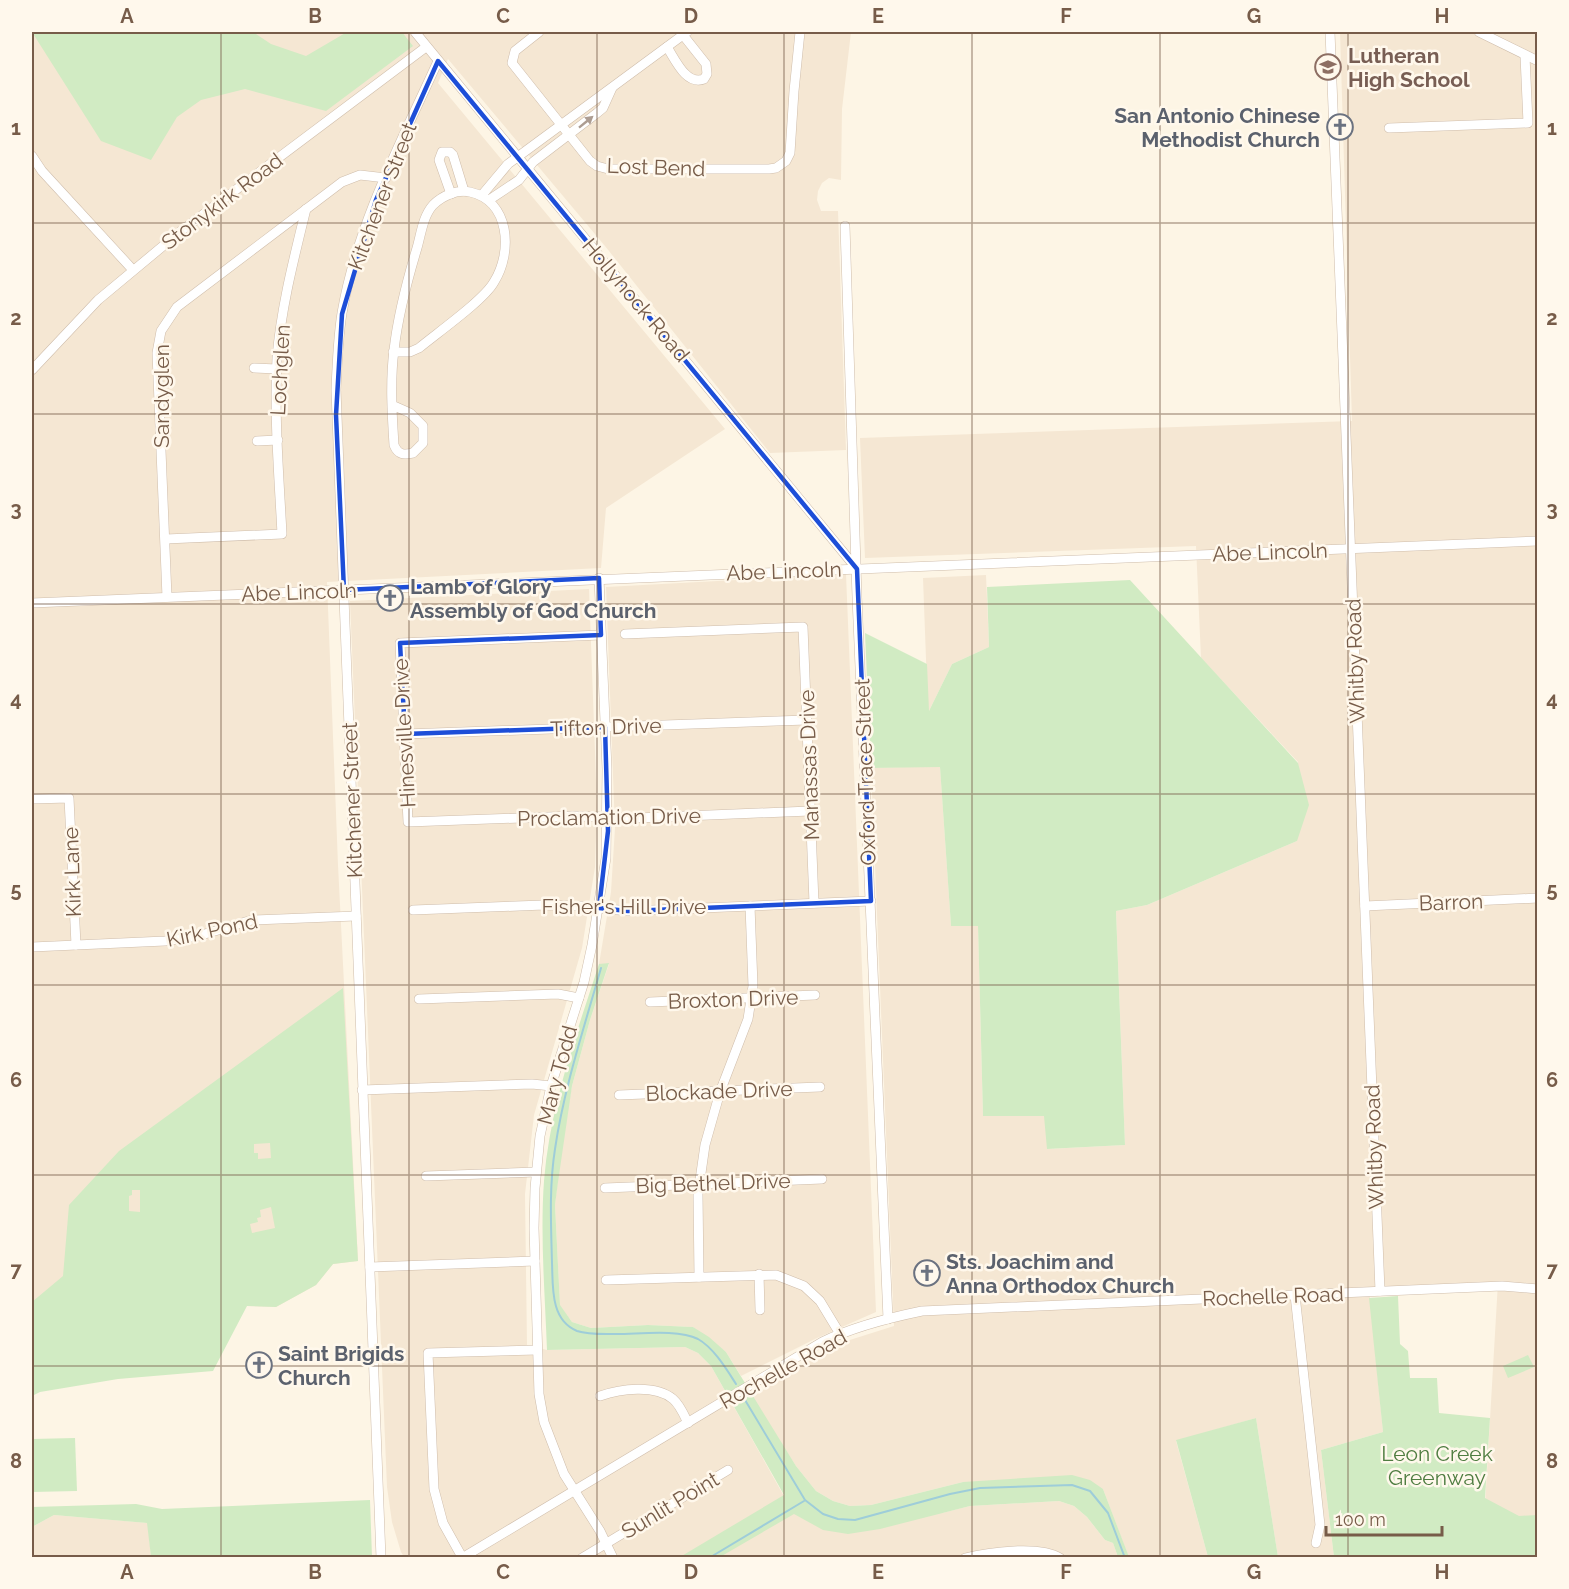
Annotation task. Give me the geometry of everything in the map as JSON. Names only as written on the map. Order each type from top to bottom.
[{"type":"street","name":"Hollyhock Road","points":[[414,32],[857,569]]},
{"type":"street","name":"Lost Bend","points":[[539,32],[520,46],[512,57],[514,67],[590,161],[608,169],[769,169],[781,165],[786,161],[791,148],[800,32]]},
{"type":"street","name":"Whitby Road","points":[[1330,32],[1380,1292]]},
{"type":"street","points":[[1479,32],[1525,56],[1538,60]]},
{"type":"street","points":[[486,198],[502,169],[685,33],[706,64],[707,74],[704,79],[694,81],[688,78],[667,47]]},
{"type":"street","name":"Stonykirk Road","points":[[32,370],[98,300],[133,270],[181,231],[426,47]]},
{"type":"street","points":[[1389,128],[1528,123],[1525,56]]},
{"type":"street","name":"Kitchener Street","points":[[381,1557],[336,415],[338,361],[342,314],[354,262],[376,200],[438,61]]},
{"type":"street","points":[[486,198],[519,180],[533,162],[603,108],[612,88]]},
{"type":"street","points":[[451,194],[439,160],[442,152],[450,152],[453,155],[464,191]]},
{"type":"street","points":[[32,156],[42,171],[133,270]]},
{"type":"street","points":[[444,173],[458,169]]},
{"type":"street","name":"Sandyglen","points":[[167,597],[157,360],[161,331],[177,307],[306,208],[349,178],[360,176],[386,178]]},
{"type":"street","points":[[495,179],[503,189]]},
{"type":"street","points":[[392,405],[410,413],[423,426],[423,443],[413,453],[401,454],[396,451],[392,405],[393,352],[405,288],[431,207],[451,194],[464,191],[486,198],[498,213],[505,236],[501,268],[494,284],[419,348],[410,352],[393,352]]},
{"type":"street","name":"Lochglen","points":[[166,539],[282,534],[277,369],[286,297],[306,208]]},
{"type":"street","name":"Oxford Trace Street","points":[[844,226],[888,1319]]},
{"type":"street","points":[[254,368],[277,369]]},
{"type":"street","points":[[257,441],[278,440]]},
{"type":"street","name":"Abe Lincoln","points":[[32,603],[1538,541]]},
{"type":"street","name":"Mary Todd","points":[[599,578],[608,817],[606,858],[599,908],[579,998],[551,1086],[540,1136],[536,1172],[535,1261],[539,1394],[544,1422],[558,1461],[613,1557]]},
{"type":"street","name":"Manassas Drive","points":[[625,634],[803,627],[814,903]]},
{"type":"street","name":"Hinesville Drive","points":[[408,822],[400,643],[601,635]]},
{"type":"street","name":"Tifton Drive","points":[[405,734],[807,720]]},
{"type":"street","name":"Kirk Lane","points":[[32,799],[69,798],[75,945]]},
{"type":"street","name":"Proclamation Drive","points":[[408,822],[810,811]]},
{"type":"street","name":"Barron","points":[[1365,906],[1538,898]]},
{"type":"street","name":"Fisher's Hill Drive","points":[[413,910],[544,905],[628,911],[871,901]]},
{"type":"street","points":[[699,1277],[699,1184],[705,1145],[720,1092],[748,1019],[751,998],[753,979],[750,906]]},
{"type":"street","name":"Kirk Pond","points":[[32,947],[186,939],[244,922],[266,919],[356,916]]},
{"type":"street","points":[[419,999],[558,994],[579,998]]},
{"type":"street","name":"Broxton Drive","points":[[650,1002],[815,995]]},
{"type":"street","points":[[362,1090],[532,1084],[551,1086]]},
{"type":"street","name":"Blockade Drive","points":[[619,1095],[820,1087]]},
{"type":"street","points":[[426,1176],[536,1172]]},
{"type":"street","name":"Big Bethel Drive","points":[[605,1188],[822,1179]]},
{"type":"street","points":[[370,1267],[535,1261]]},
{"type":"street","points":[[759,1274],[760,1310]]},
{"type":"street","points":[[606,1280],[759,1274],[784,1277],[804,1286],[820,1301],[840,1334]]},
{"type":"street","name":"Rochelle Road","points":[[462,1557],[822,1342],[888,1319],[922,1311],[1502,1286],[1538,1289]]},
{"type":"street","points":[[1295,1295],[1320,1525],[1316,1542]]},
{"type":"street","points":[[462,1557],[443,1523],[434,1489],[428,1353],[537,1350]]},
{"type":"street","points":[[600,1396],[616,1392],[659,1392],[672,1399],[688,1423]]},
{"type":"street","name":"Sunlit Point","points":[[582,1557],[728,1470]]},
{"type":"street","points":[[965,1557],[987,1553],[1038,1551],[1060,1557]]},
{"type":"highlighted area","points":[[438,61],[857,569],[871,901],[628,911],[599,908],[608,831],[605,727],[405,734],[400,643],[601,635],[599,578],[344,590],[336,415],[342,314],[376,200]]},
{"type":"shaded area","points":[[32,32],[851,32],[842,109],[841,180],[829,178],[822,183],[817,200],[821,211],[838,211],[846,450],[770,453],[605,246],[448,59],[438,83],[725,429],[606,508],[601,568],[327,582],[338,865],[358,1261],[333,1264],[316,1285],[276,1307],[247,1306],[32,1384]]},
{"type":"shaded area","points":[[1340,32],[1537,32],[1537,1557],[1482,1557],[1498,1282],[1369,1288],[1383,1432],[1321,1450],[1334,1557],[1278,1557],[1256,1418],[1176,1441],[1208,1557],[1129,1558],[1103,1489],[963,1482],[871,1505],[850,1506],[833,1501],[816,1491],[796,1466],[752,1397],[834,1345],[894,1326],[871,768],[940,766],[951,926],[978,926],[983,1116],[1045,1116],[1048,1149],[1125,1145],[1116,911],[1147,905],[1297,841],[1298,762],[1201,658],[1196,546],[865,558],[860,438],[1352,421]]},
{"type":"shaded area","points":[[846,574],[876,1312],[741,1376],[726,1352],[693,1327],[648,1325],[591,1328],[572,1322],[560,1306],[555,1205],[562,1140],[572,1086],[590,1020],[609,964],[599,964],[611,892],[615,828],[606,587]]},
{"type":"shaded area","points":[[986,575],[989,647],[952,664],[928,713],[923,578]]},
{"type":"shaded area","points":[[589,589],[597,807],[595,867],[582,948],[534,1115],[525,1194],[527,1345],[547,1350],[685,1347],[698,1353],[711,1366],[794,1514],[942,1513],[970,1506],[1059,1501],[1074,1506],[1087,1517],[1105,1540],[1113,1543],[1118,1557],[404,1557],[401,1552],[392,1522],[387,1487],[350,601]]},
{"type":"shaded area","points":[[54,1515],[148,1523],[151,1557],[32,1558],[32,1527]]},
{"type":"green space","points":[[32,32],[253,32],[271,44],[306,56],[347,32],[402,32],[413,46],[326,111],[245,89],[201,100],[177,117],[151,160],[101,141]]},
{"type":"green space","points":[[1130,580],[1298,763],[1309,805],[1297,841],[1147,905],[1116,911],[1125,1145],[1047,1149],[1044,1116],[983,1116],[978,926],[951,926],[940,767],[871,768],[865,633],[927,664],[929,711],[952,664],[989,647],[987,587]]},
{"type":"green space","points":[[609,963],[572,1086],[555,1205],[560,1305],[572,1322],[591,1328],[648,1325],[693,1327],[709,1337],[726,1352],[796,1466],[816,1491],[833,1501],[850,1506],[871,1505],[963,1482],[1072,1475],[1090,1480],[1103,1489],[1129,1557],[1118,1557],[1113,1543],[1105,1540],[1087,1517],[1074,1506],[1059,1501],[970,1506],[880,1529],[848,1534],[823,1530],[794,1514],[720,1557],[680,1557],[784,1495],[711,1366],[698,1353],[685,1347],[547,1350],[542,1223],[547,1153],[565,1071],[599,964]]},
{"type":"green space","points":[[343,988],[358,1261],[333,1264],[316,1285],[276,1307],[247,1306],[213,1371],[118,1379],[40,1392],[32,1396],[32,1302],[63,1276],[69,1205],[119,1151]],"holes":[[[270,1143],[271,1158],[258,1159],[258,1153],[254,1153],[254,1144]],[[132,1190],[140,1190],[140,1212],[129,1211],[129,1196],[132,1195]],[[271,1207],[275,1228],[252,1233],[250,1224],[258,1222],[257,1218],[261,1217],[260,1210]]]},
{"type":"green space","name":"Leon Creek Greenway","points":[[1398,1296],[1400,1344],[1408,1351],[1410,1378],[1437,1378],[1439,1413],[1490,1418],[1485,1498],[1519,1516],[1537,1515],[1537,1557],[1334,1557],[1321,1450],[1383,1432],[1369,1298]]},
{"type":"green space","points":[[1528,1355],[1534,1367],[1508,1378],[1503,1366]]},
{"type":"green space","points":[[1256,1418],[1278,1557],[1208,1557],[1176,1440]]},
{"type":"green space","points":[[75,1438],[77,1491],[32,1492],[32,1439]]},
{"type":"green space","points":[[370,1500],[372,1557],[151,1557],[147,1523],[54,1515],[32,1527],[32,1507],[136,1504],[162,1509]]},
{"type":"waterway","points":[[601,968],[569,1081],[553,1163],[551,1206],[553,1282],[557,1311],[568,1326],[577,1331],[592,1334],[670,1333],[698,1339],[715,1354],[736,1384]]},
{"type":"waterway","points":[[745,1400],[805,1500],[823,1514],[838,1519],[855,1520],[980,1488],[1072,1485],[1090,1491],[1108,1513],[1125,1558]]},
{"type":"waterway","points":[[709,1558],[804,1501]]},
{"type":"place","name":"Lutheran High School","points":[[1328,67]]},
{"type":"place","name":"San Antonio Chinese Methodist Church","points":[[1340,127]]},
{"type":"place","name":"Lamb of Glory Assembly of God Church","points":[[390,598]]},
{"type":"place","name":"Sts. Joachim and Anna Orthodox Church","points":[[927,1273]]},
{"type":"place","name":"Saint Brigids Church","points":[[259,1365]]}]
